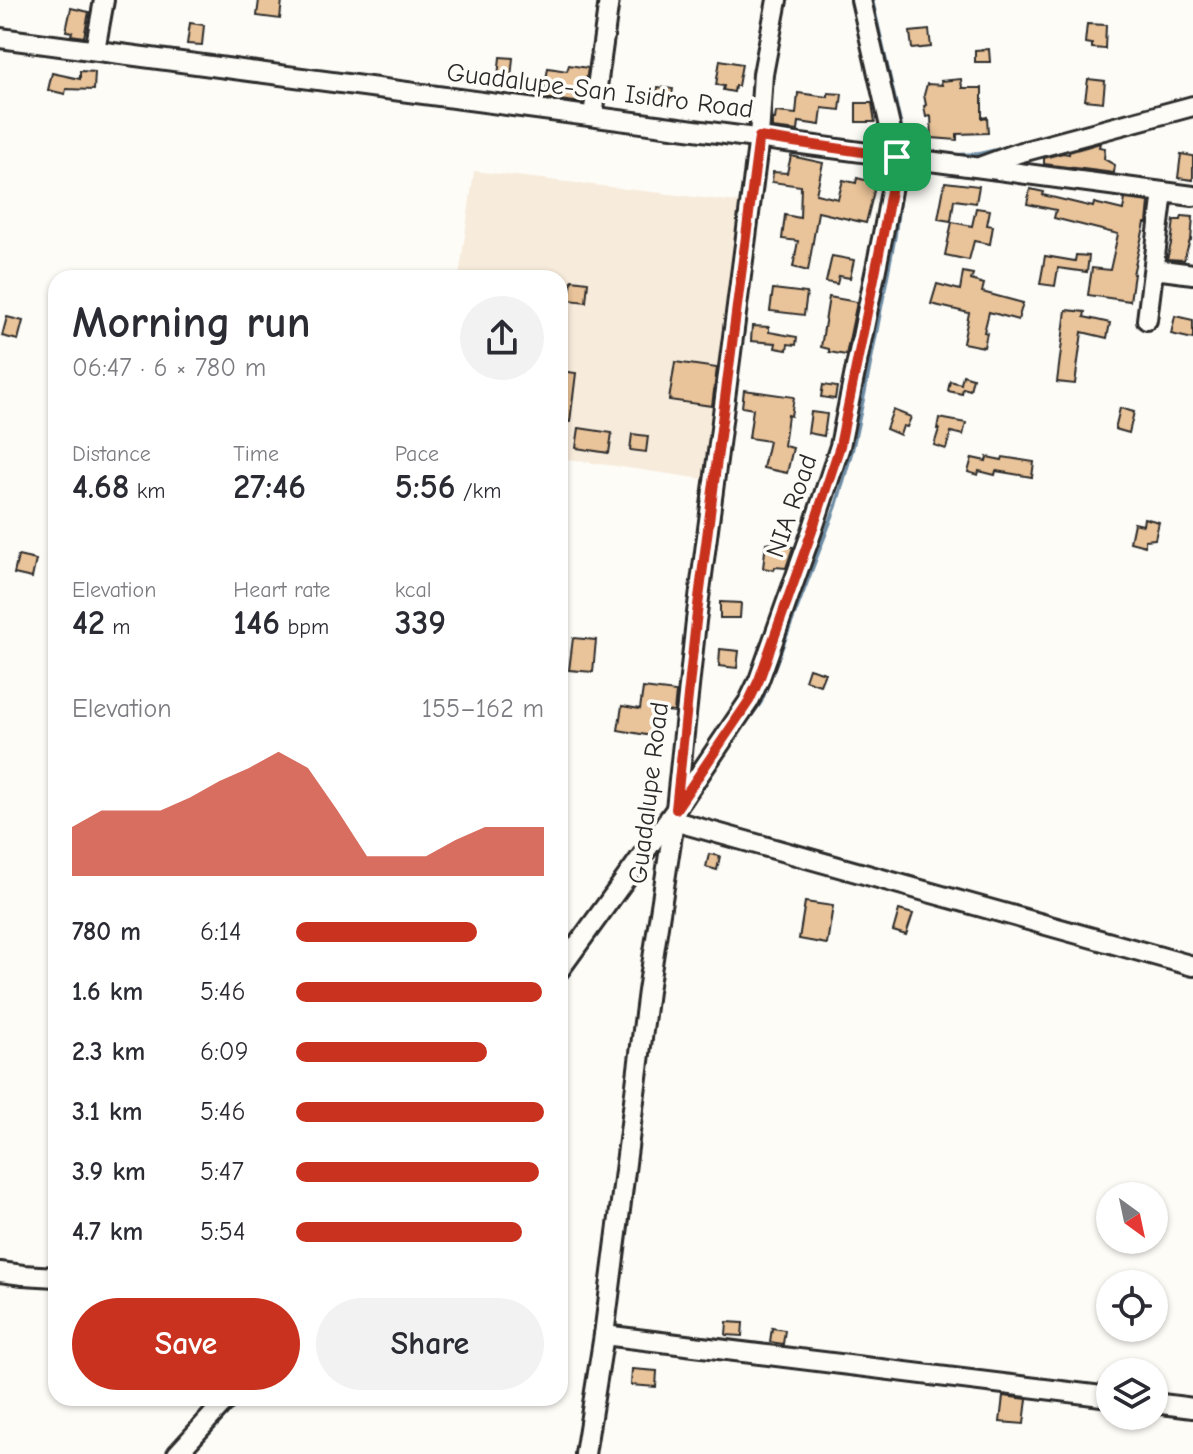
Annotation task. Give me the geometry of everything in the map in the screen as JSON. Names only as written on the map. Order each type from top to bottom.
[{"type":"street","points":[[95,50],[104,0]]},
{"type":"street","points":[[593,116],[609,0]]},
{"type":"street","name":"Guadalupe Road","points":[[585,1454],[675,815],[696,621],[759,137],[763,74],[777,0]]},
{"type":"street","name":"NIA Road","points":[[568,958],[675,815],[749,701],[840,446],[897,157],[861,0]]},
{"type":"street","name":"Guadalupe-San Isidro Road","points":[[0,38],[1193,196]]},
{"type":"street","points":[[979,167],[1018,153],[1193,106]]},
{"type":"street","points":[[1147,320],[1163,192]]},
{"type":"street","points":[[1154,269],[1193,274]]},
{"type":"street","points":[[675,815],[1193,966]]},
{"type":"street","points":[[0,1272],[48,1277]]},
{"type":"street","points":[[604,1335],[1096,1395]]},
{"type":"street","points":[[1168,1405],[1193,1408]]},
{"type":"street","points":[[177,1454],[221,1406]]},
{"type":"shaded area","points":[[474,171],[746,203],[710,480],[568,459],[568,270],[460,270]]},
{"type":"building","points":[[259,0],[282,0],[280,19],[257,16]]},
{"type":"building","points":[[71,8],[89,12],[84,37],[66,31]]},
{"type":"building","points":[[190,23],[204,25],[202,45],[187,44]]},
{"type":"building","points":[[1087,24],[1106,25],[1105,49],[1092,48],[1092,44],[1085,43]]},
{"type":"building","points":[[929,30],[931,47],[912,49],[910,32]]},
{"type":"building","points":[[989,49],[990,62],[975,62],[975,50]]},
{"type":"building","points":[[500,57],[513,58],[511,78],[498,77]]},
{"type":"building","points":[[720,60],[742,64],[734,92],[716,85]]},
{"type":"building","points":[[569,65],[588,68],[583,103],[543,98],[548,68],[567,71]]},
{"type":"building","points":[[80,71],[95,72],[94,90],[66,89],[65,94],[48,90],[52,73],[80,79]]},
{"type":"building","points":[[961,79],[962,88],[982,88],[982,118],[987,117],[988,133],[957,134],[957,140],[932,138],[931,116],[926,117],[924,106],[927,84],[942,85],[941,81]]},
{"type":"building","points":[[1088,79],[1105,81],[1103,102],[1085,100]]},
{"type":"building","points":[[658,87],[673,89],[670,106],[655,103]]},
{"type":"building","points":[[798,93],[828,97],[828,93],[842,94],[840,110],[822,108],[820,125],[799,122],[798,131],[772,128],[776,112],[796,114]]},
{"type":"building","points":[[856,103],[872,103],[875,122],[856,122]]},
{"type":"building","points":[[1100,143],[1099,147],[1105,148],[1104,159],[1115,165],[1114,173],[1044,164],[1044,158],[1069,154]]},
{"type":"building","points":[[1181,154],[1193,156],[1193,180],[1178,178]]},
{"type":"building","points":[[791,156],[823,163],[816,194],[838,199],[843,180],[856,183],[857,178],[876,183],[866,223],[818,212],[808,271],[793,267],[798,241],[782,239],[785,215],[800,218],[801,186],[772,182],[773,172],[787,173]]},
{"type":"building","points":[[945,182],[979,186],[976,203],[954,200],[951,221],[938,219]]},
{"type":"building","points":[[1030,189],[1093,207],[1094,203],[1123,210],[1125,199],[1149,202],[1130,301],[1088,295],[1092,268],[1110,270],[1118,234],[1054,218],[1056,210],[1027,204]]},
{"type":"building","points":[[976,208],[990,210],[987,225],[993,226],[990,244],[974,241],[969,260],[945,255],[952,222],[972,226]]},
{"type":"building","points":[[1182,216],[1193,217],[1191,240],[1184,260],[1167,259],[1174,220],[1181,220]]},
{"type":"building","points":[[1076,255],[1089,256],[1087,272],[1058,268],[1055,286],[1040,284],[1045,256],[1075,261]]},
{"type":"building","points":[[832,256],[854,260],[850,278],[839,276],[837,284],[826,282]]},
{"type":"building","points":[[963,272],[973,274],[971,280],[984,284],[982,292],[1023,303],[1018,320],[989,312],[984,347],[963,343],[969,313],[931,304],[937,284],[960,290]]},
{"type":"building","points":[[572,280],[588,282],[586,302],[569,300]]},
{"type":"building","points":[[773,289],[807,293],[804,315],[770,311]]},
{"type":"building","points":[[829,297],[857,302],[846,355],[821,347]]},
{"type":"building","points":[[1066,310],[1085,312],[1084,317],[1110,323],[1107,338],[1082,332],[1075,384],[1057,382]]},
{"type":"building","points":[[1175,316],[1193,320],[1193,339],[1171,334]]},
{"type":"building","points":[[7,317],[23,321],[18,340],[2,336]]},
{"type":"building","points":[[752,326],[769,327],[769,332],[797,337],[796,345],[788,344],[787,350],[775,348],[776,343],[751,341]]},
{"type":"building","points":[[675,362],[717,368],[712,406],[669,400]]},
{"type":"building","points":[[568,372],[576,373],[568,422]]},
{"type":"building","points":[[963,375],[973,378],[970,390],[963,388],[962,394],[948,391],[950,381],[961,384]]},
{"type":"building","points":[[823,385],[837,387],[835,399],[821,397]]},
{"type":"building","points":[[744,390],[794,397],[784,446],[793,448],[787,473],[763,468],[769,441],[749,438],[753,409],[742,407]]},
{"type":"building","points":[[1120,408],[1134,412],[1129,433],[1115,429]]},
{"type":"building","points":[[893,410],[911,417],[900,435],[886,429]]},
{"type":"building","points":[[811,412],[827,414],[824,436],[808,433]]},
{"type":"building","points":[[939,418],[966,423],[963,435],[951,432],[946,449],[934,445]]},
{"type":"building","points":[[579,428],[612,433],[609,453],[576,448]]},
{"type":"building","points":[[632,434],[648,436],[646,452],[630,450]]},
{"type":"building","points":[[987,457],[1034,462],[1032,477],[996,471],[995,475],[968,472],[972,458],[986,461]]},
{"type":"building","points":[[1144,518],[1159,522],[1155,539],[1145,540],[1145,546],[1130,542],[1134,523],[1143,525]]},
{"type":"building","points":[[766,543],[793,547],[786,568],[763,568]]},
{"type":"building","points":[[18,556],[36,560],[32,578],[14,574]]},
{"type":"building","points":[[720,602],[741,603],[740,618],[720,618]]},
{"type":"building","points":[[573,638],[596,640],[593,672],[569,670]]},
{"type":"building","points":[[720,649],[739,651],[737,668],[719,666]]},
{"type":"building","points":[[809,668],[825,673],[820,685],[805,680]]},
{"type":"building","points":[[643,688],[676,692],[674,712],[656,710],[652,736],[618,730],[622,706],[640,709]]},
{"type":"building","points":[[709,854],[720,856],[717,870],[706,867]]},
{"type":"building","points":[[805,902],[833,906],[827,944],[799,939]]},
{"type":"building","points":[[899,910],[913,914],[906,935],[893,931]]},
{"type":"building","points":[[727,1322],[743,1323],[742,1336],[726,1335]]},
{"type":"building","points":[[772,1328],[785,1330],[783,1344],[770,1342]]},
{"type":"building","points":[[632,1369],[657,1371],[656,1387],[631,1385]]},
{"type":"building","points":[[1003,1396],[1027,1399],[1024,1424],[1000,1422]]},
{"type":"waterway","points":[[872,0],[906,149],[911,149]]},
{"type":"waterway","points":[[1091,124],[1113,118]]},
{"type":"waterway","points":[[955,155],[979,154],[1009,147]]},
{"type":"waterway","points":[[732,741],[761,702],[836,506],[865,390],[895,235],[900,192]]},
{"type":"waterway","points":[[568,975],[657,851]]},
{"type":"waterway","points":[[190,1454],[235,1406]]},
{"type":"route","points":[[759,137],[897,157],[840,446],[812,531],[749,701],[676,809],[696,621],[759,137]]}]
